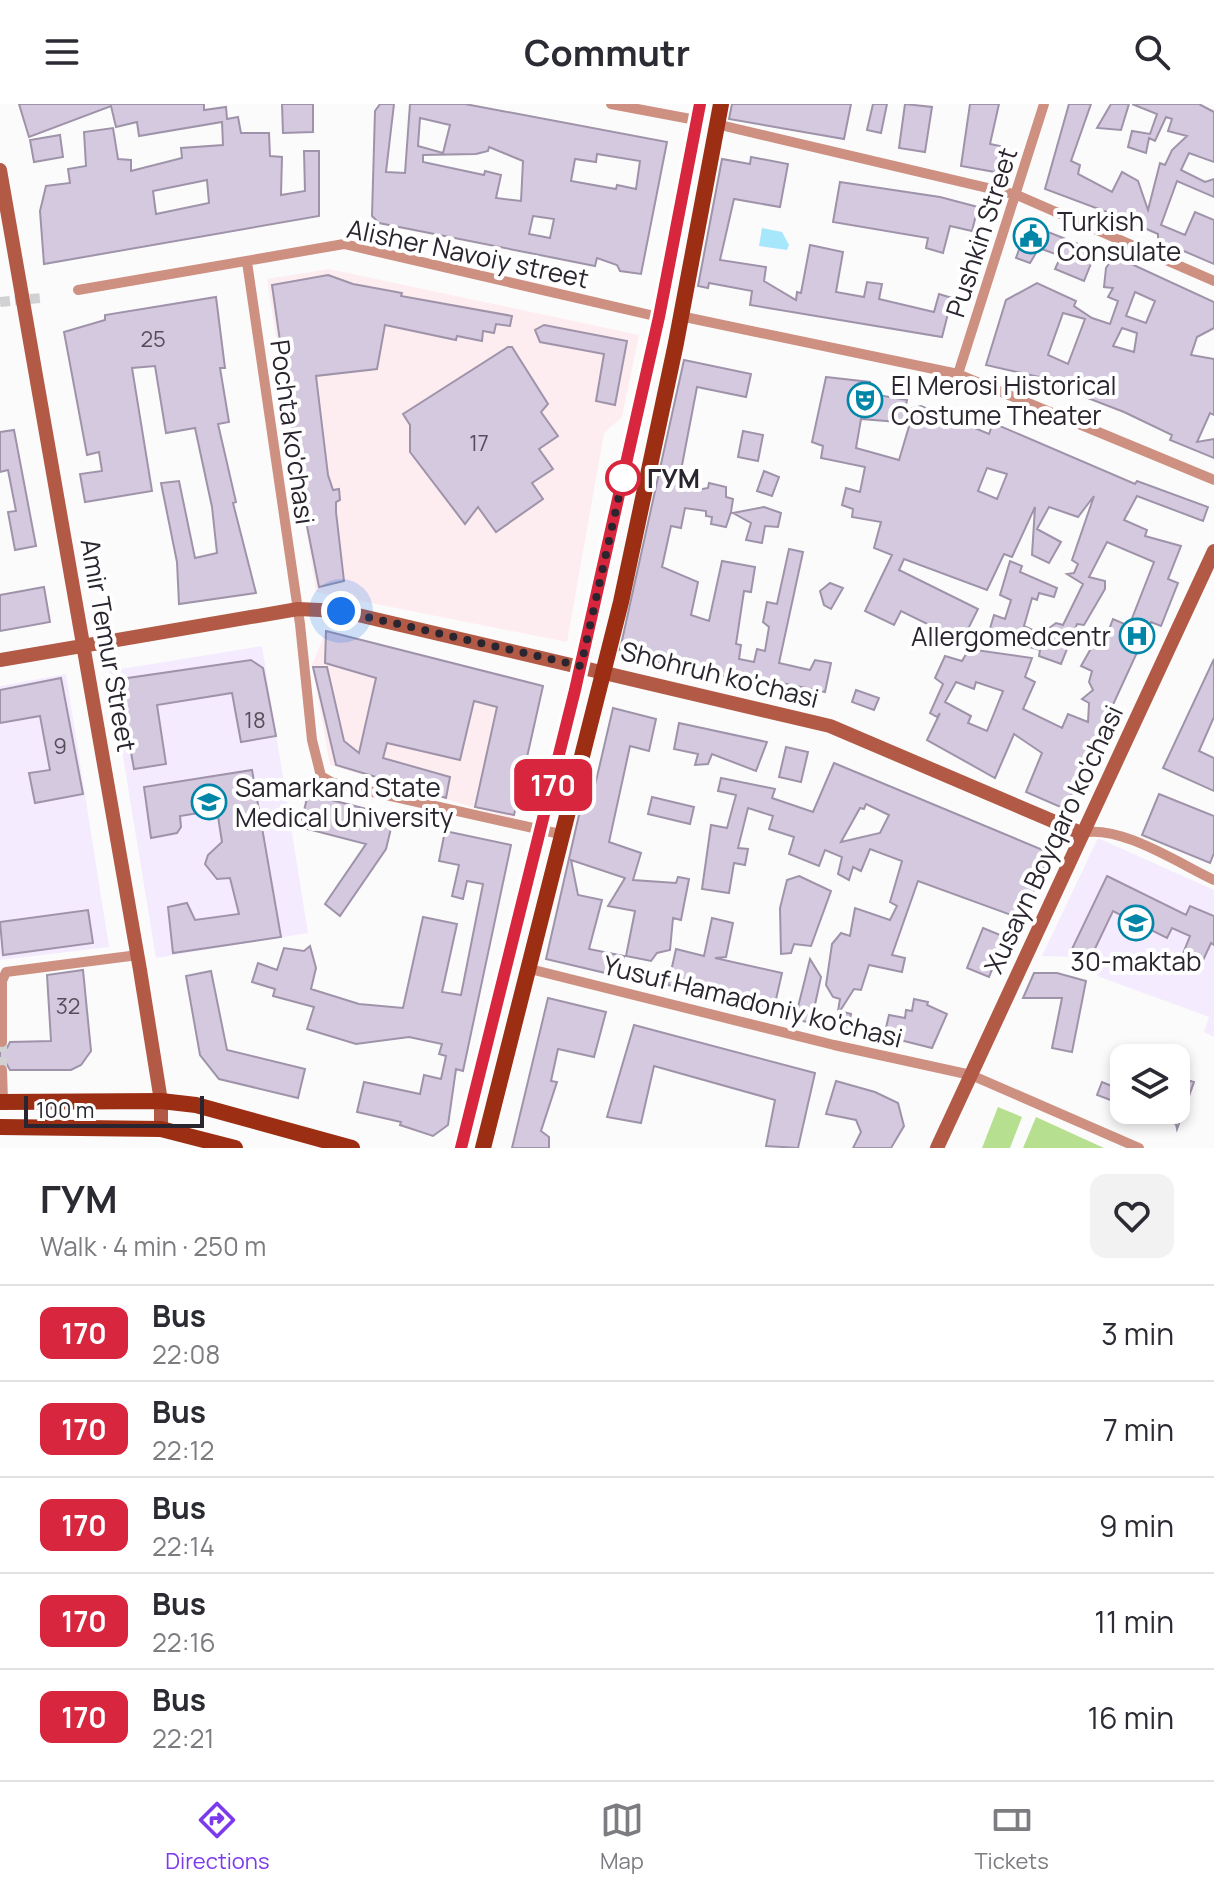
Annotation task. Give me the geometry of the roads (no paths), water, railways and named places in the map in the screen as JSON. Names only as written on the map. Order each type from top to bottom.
[{"type":"main road","points":[[483,1148],[603,671],[680,316],[721,104]]},
{"type":"main road","points":[[461,1148],[581,666],[659,317],[698,112]]},
{"type":"main road","name":"Amir Temur Street","points":[[0,170],[138,955],[161,1101],[161,1129]]},
{"type":"main road","name":"Xusayn Boyqaro ko'chasi","points":[[937,1148],[1214,551]]},
{"type":"main road","name":"Shohruh ko'chasi","points":[[0,660],[85,648],[298,609],[356,614],[830,726],[1081,833]]},
{"type":"main road","points":[[1,1102],[161,1101],[196,1105],[352,1148]]},
{"type":"main road","points":[[0,1127],[161,1129],[235,1148]]},
{"type":"street","points":[[611,104],[698,112]]},
{"type":"street","name":"Pushkin Street","points":[[958,374],[1044,104]]},
{"type":"street","points":[[716,124],[1017,195],[1214,281]]},
{"type":"street","name":"Alisher Navoiy street","points":[[78,290],[344,244],[659,317]]},
{"type":"street","name":"Pochta ko'chasi","points":[[247,262],[298,609],[312,740],[321,776],[333,783],[542,831]]},
{"type":"street","points":[[680,316],[958,374],[1214,480]]},
{"type":"street","points":[[1081,833],[1097,830],[1115,834],[1214,880]]},
{"type":"street","points":[[542,831],[560,834]]},
{"type":"street","points":[[2,1042],[2,981],[6,972],[138,955]]},
{"type":"street","name":"Yusuf Hamadoniy ko'chasi","points":[[526,968],[834,1045],[971,1075],[1139,1148]]},
{"type":"street","points":[[1,1102],[2,1070]]},
{"type":"water","points":[[762,228],[782,232],[789,245],[787,250],[759,246]]},
{"type":"tunnel","points":[[0,302],[41,298]]},
{"type":"tunnel","points":[[2,1042],[2,1070]]},
{"type":"place","name":"Turkish Consulate","points":[[1031,236]]},
{"type":"place","name":"El Merosi Historical Costume Theater","points":[[865,400]]},
{"type":"place","name":"ГУМ","points":[[623,478]]},
{"type":"place","name":"Allergomedcentr","points":[[1137,636]]},
{"type":"place","name":"Samarkand State Medical University","points":[[209,802]]},
{"type":"place","name":"30-maktab","points":[[1136,923]]}]
